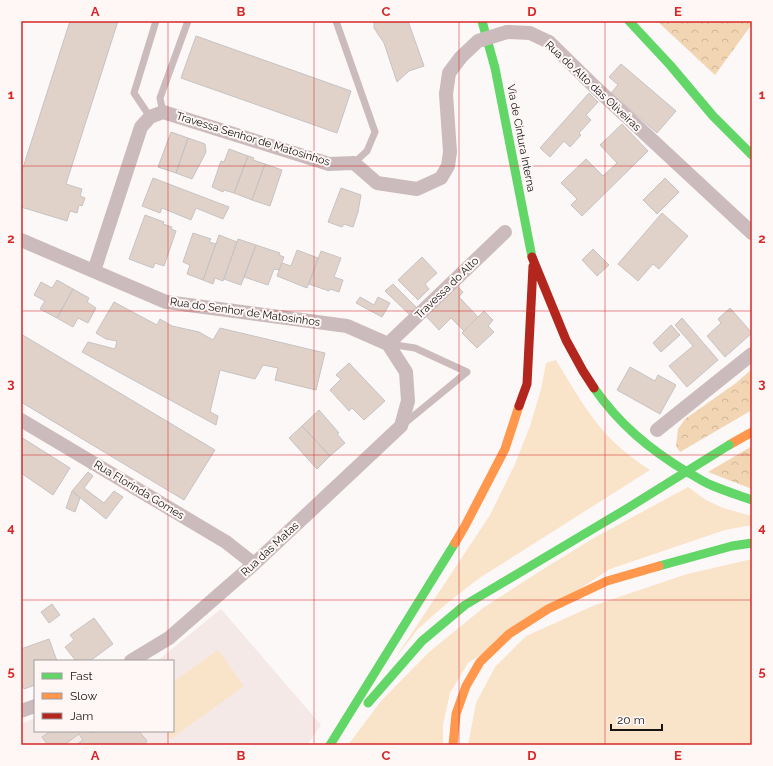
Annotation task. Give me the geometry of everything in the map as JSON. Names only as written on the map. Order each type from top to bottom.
[{"type":"highway","name":"Via de Cintura Interna","points":[[482,21],[495,68],[533,260]]},
{"type":"highway","points":[[629,21],[670,65],[713,116],[752,154]]},
{"type":"highway","points":[[670,65],[717,107]]},
{"type":"highway","points":[[533,260],[566,340],[583,371],[607,406],[624,425],[676,465],[710,485],[752,500]]},
{"type":"highway","points":[[330,745],[465,526],[505,449],[527,384],[533,260]]},
{"type":"highway","points":[[335,745],[370,700],[422,641],[465,605],[752,432]]},
{"type":"highway","points":[[452,745],[456,714],[466,686],[480,662],[509,634],[548,609],[607,581],[732,546],[752,543]]},
{"type":"street","name":"Rua do Alto das Oliveiras","points":[[354,163],[377,183],[417,189],[441,178],[448,166],[450,152],[446,94],[449,73],[461,57],[478,41],[507,32],[530,33],[549,42],[752,233]]},
{"type":"street","name":"Travessa Senhor de Matosinhos","points":[[150,117],[164,112],[329,164],[354,163]]},
{"type":"street","points":[[94,271],[141,127],[150,117]]},
{"type":"street","name":"Travessa do Alto","points":[[388,344],[505,232]]},
{"type":"street","name":"Rua do Senhor de Matosinhos","points":[[21,240],[166,302],[347,326],[388,344]]},
{"type":"street","points":[[388,344],[406,372],[408,401],[401,426]]},
{"type":"street","points":[[657,430],[752,354]]},
{"type":"street","name":"Rua Florinda Gomes","points":[[21,420],[226,542],[254,564]]},
{"type":"street","name":"Rua das Matas","points":[[133,660],[169,638],[254,564],[401,426]]},
{"type":"street","points":[[21,711],[34,706]]},
{"type":"lane","points":[[150,117],[134,93],[156,21]]},
{"type":"lane","points":[[164,112],[160,98],[188,21]]},
{"type":"lane","points":[[336,21],[375,132],[366,151],[354,163]]},
{"type":"lane","points":[[388,344],[415,348],[466,372],[401,426]]},
{"type":"shaded area","points":[[556,360],[599,426],[622,449],[650,470],[478,579],[418,629],[394,660],[490,515],[515,464],[530,426],[541,389],[546,363]]},
{"type":"shaded area","points":[[688,487],[706,500],[723,508],[752,516],[752,525],[725,530],[610,569],[468,663],[450,693],[443,725],[443,745],[348,745],[381,701],[428,653],[483,608],[592,539]]},
{"type":"shaded area","points":[[752,559],[752,745],[468,745],[476,703],[495,667],[526,636],[595,605],[687,574]]},
{"type":"shaded area","points":[[221,609],[321,725],[307,745],[21,745],[21,724],[34,718],[34,732],[174,732],[174,660],[158,660]]},
{"type":"shaded area","points":[[218,650],[244,686],[171,739],[166,732],[174,732],[174,681]]},
{"type":"green space","points":[[657,21],[752,21],[752,24],[715,75]]},
{"type":"green space","points":[[752,369],[752,410],[680,452],[676,446],[678,429],[685,419],[736,383]]},
{"type":"green space","points":[[752,446],[752,489],[708,472]]},
{"type":"building","points":[[70,21],[118,21],[66,184],[82,189],[80,196],[85,198],[82,206],[79,205],[77,213],[70,211],[67,221],[21,207],[21,174]]},
{"type":"building","points":[[374,21],[408,21],[424,66],[409,71],[397,82],[384,43],[374,28]]},
{"type":"building","points":[[196,36],[351,91],[337,133],[181,78]]},
{"type":"building","points":[[621,64],[676,111],[657,133],[611,93],[618,85],[609,77]]},
{"type":"building","points":[[589,93],[598,102],[586,115],[591,120],[579,133],[581,135],[570,147],[564,141],[550,157],[540,148]]},
{"type":"building","points":[[622,124],[648,151],[582,216],[571,205],[577,199],[561,183],[586,159],[603,176],[617,163],[600,145]]},
{"type":"building","points":[[171,132],[188,138],[176,173],[158,167]]},
{"type":"building","points":[[188,138],[205,144],[206,152],[192,179],[176,173]]},
{"type":"building","points":[[229,149],[248,156],[234,193],[224,190],[223,192],[212,187],[221,161],[224,162]]},
{"type":"building","points":[[248,156],[254,158],[253,160],[265,164],[252,200],[234,193]]},
{"type":"building","points":[[265,164],[282,170],[270,206],[252,200]]},
{"type":"building","points":[[153,178],[229,207],[223,219],[196,208],[191,220],[162,208],[160,213],[142,206]]},
{"type":"building","points":[[665,178],[679,192],[657,214],[643,200]]},
{"type":"building","points":[[341,188],[361,195],[358,212],[353,227],[344,224],[342,227],[328,222]]},
{"type":"building","points":[[662,213],[688,236],[659,269],[653,264],[638,281],[618,264]]},
{"type":"building","points":[[145,215],[164,222],[163,224],[172,227],[171,229],[176,231],[164,266],[155,263],[153,268],[129,259]]},
{"type":"building","points":[[193,233],[211,239],[209,242],[216,244],[203,280],[187,274],[190,265],[183,262]]},
{"type":"building","points":[[219,235],[237,242],[223,281],[215,278],[213,284],[203,280]]},
{"type":"building","points":[[238,239],[256,245],[241,285],[224,279]]},
{"type":"building","points":[[256,245],[280,253],[279,255],[284,257],[279,270],[274,269],[268,285],[244,277]]},
{"type":"building","points":[[593,249],[609,265],[597,276],[582,260]]},
{"type":"building","points":[[297,250],[318,258],[307,288],[277,276],[282,263],[291,266]]},
{"type":"building","points":[[321,251],[341,258],[334,277],[343,280],[339,292],[330,289],[329,291],[309,284]]},
{"type":"building","points":[[422,257],[437,273],[425,284],[429,289],[418,300],[398,280]]},
{"type":"building","points":[[57,280],[73,289],[57,318],[40,309],[45,301],[34,295],[41,282],[52,288]]},
{"type":"building","points":[[393,284],[418,309],[411,316],[385,291]]},
{"type":"building","points":[[456,285],[463,292],[459,297],[478,317],[464,331],[451,318],[439,330],[425,315]]},
{"type":"building","points":[[73,289],[89,298],[87,302],[96,308],[88,323],[78,318],[73,327],[57,318]]},
{"type":"building","points":[[360,297],[374,305],[378,297],[390,303],[382,317],[356,303]]},
{"type":"building","points":[[114,302],[157,325],[160,319],[172,326],[199,332],[213,340],[220,328],[325,353],[316,390],[275,380],[278,368],[263,365],[255,379],[220,370],[210,412],[218,416],[216,425],[82,352],[88,342],[115,349],[117,341],[106,339],[96,333]]},
{"type":"building","points":[[730,308],[752,333],[725,357],[707,336],[721,323],[718,319]]},
{"type":"building","points":[[484,311],[493,320],[488,326],[494,332],[477,348],[462,333]]},
{"type":"building","points":[[682,318],[718,360],[687,387],[669,366],[693,346],[675,325]]},
{"type":"building","points":[[671,325],[680,335],[661,352],[653,343]]},
{"type":"building","points":[[21,334],[215,450],[184,500],[21,402]]},
{"type":"building","points":[[349,363],[385,401],[364,420],[352,408],[349,411],[330,390],[341,379],[336,375]]},
{"type":"building","points":[[630,367],[655,381],[658,375],[676,385],[660,414],[617,390]]},
{"type":"building","points":[[319,410],[339,433],[337,434],[345,443],[330,456],[302,426]]},
{"type":"building","points":[[302,426],[330,456],[317,469],[289,438]]},
{"type":"building","points":[[21,437],[70,468],[53,495],[21,473]]},
{"type":"building","points":[[88,472],[93,476],[84,488],[104,503],[114,491],[123,497],[106,519],[72,491]]},
{"type":"building","points":[[72,491],[80,498],[75,512],[66,508]]},
{"type":"building","points":[[52,604],[60,615],[49,623],[41,612]]},
{"type":"building","points":[[94,618],[113,644],[91,660],[75,660],[65,647],[74,640],[70,635]]},
{"type":"building","points":[[49,639],[57,660],[34,660],[34,685],[24,689],[21,682],[21,649]]},
{"type":"building","points":[[50,732],[140,732],[147,741],[144,745],[76,745],[83,740],[79,734],[64,745],[48,745],[42,737]]},
{"type":"traffic: fast","points":[[482,21],[495,68],[532,257]]},
{"type":"traffic: fast","points":[[629,21],[670,65],[713,116],[752,155]]},
{"type":"traffic: fast","points":[[594,388],[624,424],[647,445],[687,472],[705,482],[752,500]]},
{"type":"traffic: fast","points":[[623,511],[729,445]]},
{"type":"traffic: fast","points":[[368,703],[422,641],[465,605],[623,511]]},
{"type":"traffic: fast","points":[[330,745],[455,543]]},
{"type":"traffic: fast","points":[[659,566],[732,546],[752,543]]},
{"type":"traffic: slow","points":[[455,543],[505,449],[519,406]]},
{"type":"traffic: slow","points":[[729,445],[752,432]]},
{"type":"traffic: slow","points":[[453,745],[456,714],[466,686],[480,662],[509,634],[548,609],[607,581],[659,566]]},
{"type":"traffic: jam","points":[[532,257],[566,340],[594,388]]},
{"type":"traffic: jam","points":[[519,406],[527,384],[533,266]]}]
